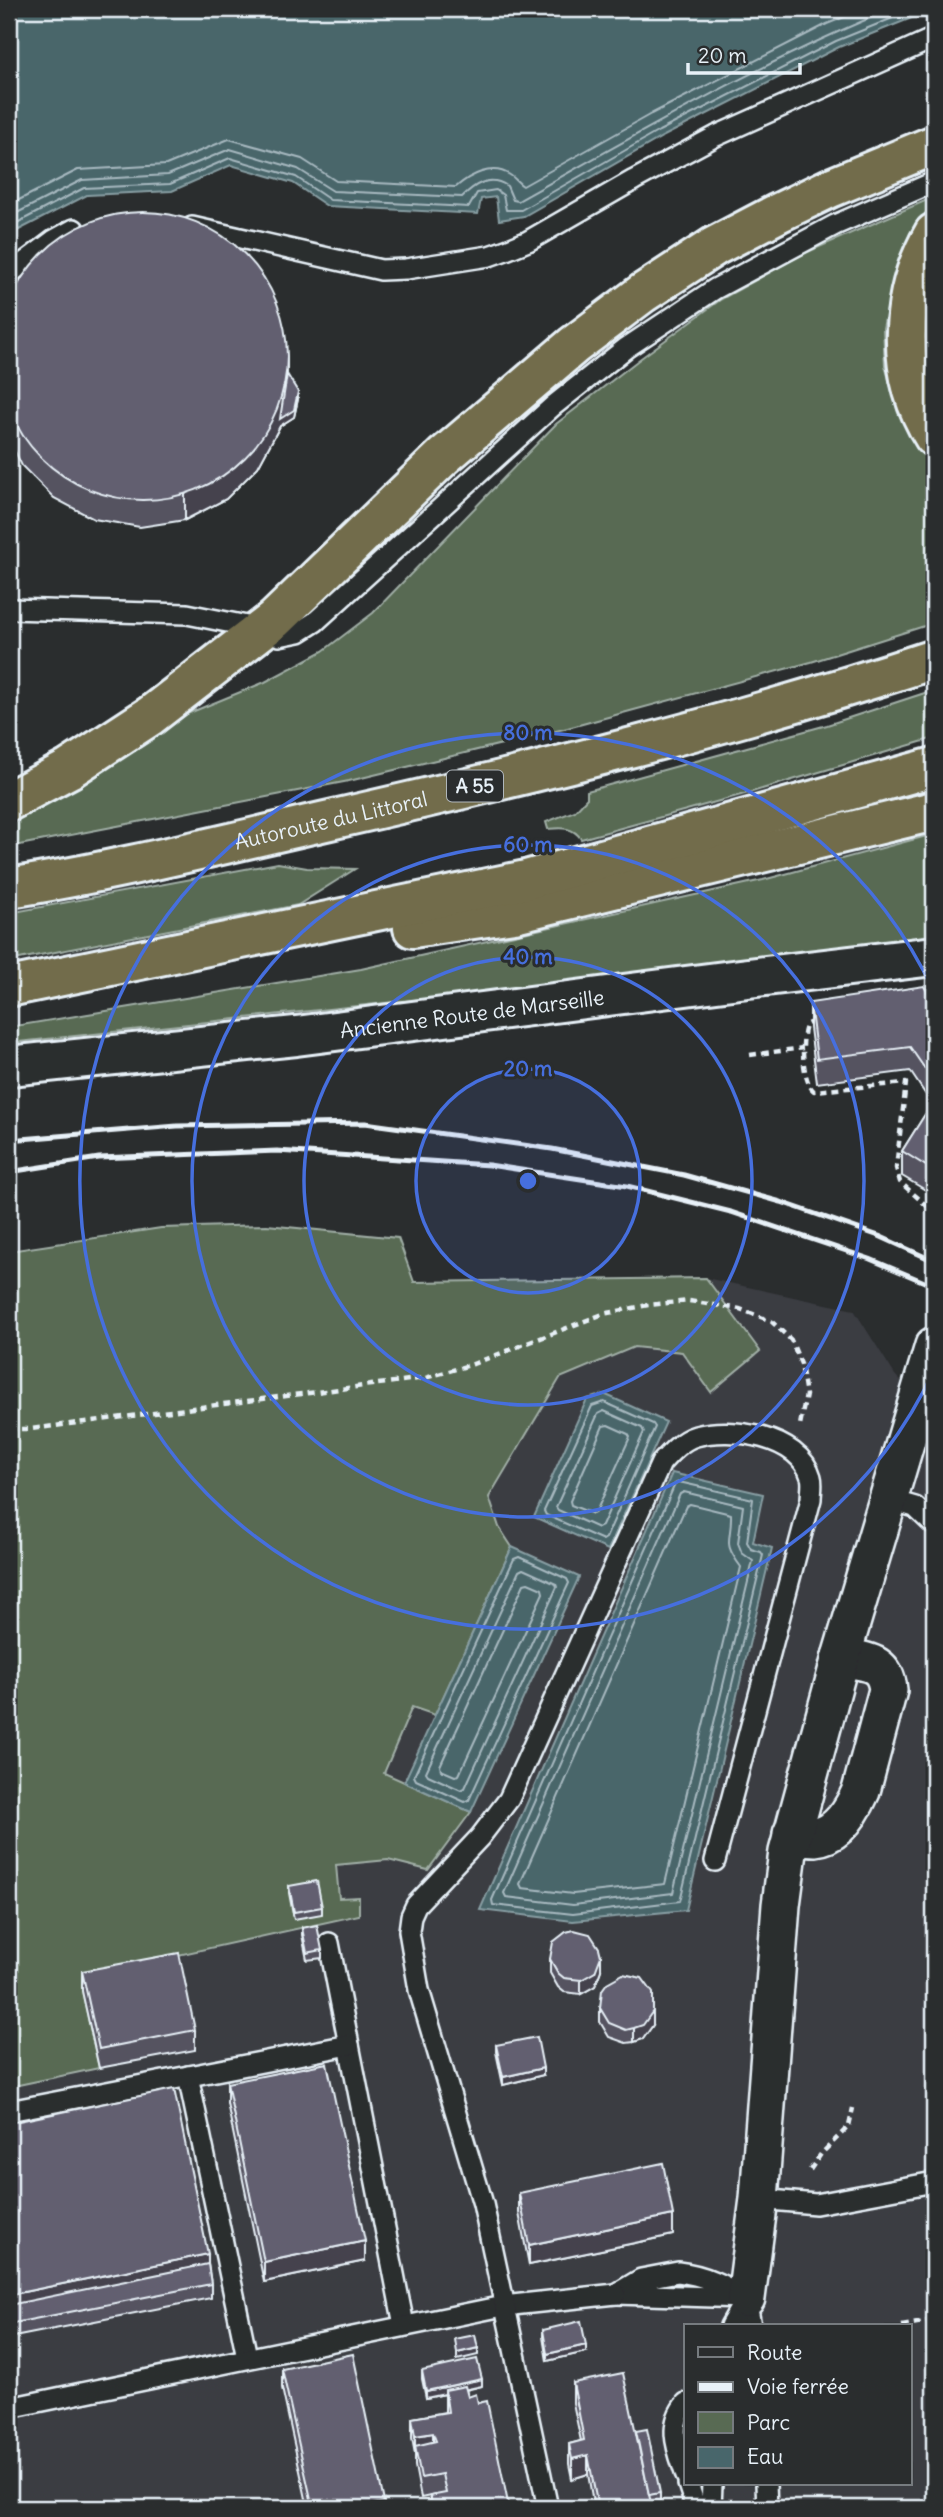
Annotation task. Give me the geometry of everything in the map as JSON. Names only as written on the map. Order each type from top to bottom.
[{"type":"highway","points":[[9,801],[69,769],[150,716],[274,620],[444,456],[574,345],[643,293],[715,246],[778,213],[830,188],[934,145]]},
{"type":"highway","points":[[934,233],[924,251],[913,285],[905,323],[906,359],[911,388],[923,420],[934,437]]},
{"type":"highway","name":"Autoroute du Littoral","points":[[9,888],[97,873],[587,758],[844,688],[934,659]]},
{"type":"highway","points":[[9,987],[526,880],[934,767]]},
{"type":"highway","points":[[9,987],[514,913],[934,811]]},
{"type":"street","name":"Ancienne Route de Marseille","points":[[9,1066],[296,1036],[934,956]]},
{"type":"street","points":[[742,2317],[759,2199],[781,1905],[792,1834],[841,1657],[934,1346]]},
{"type":"street","points":[[792,1834],[816,1837],[826,1833],[842,1822],[861,1791],[888,1690],[887,1681],[884,1671],[876,1665],[841,1657]]},
{"type":"lane","points":[[179,224],[381,270],[406,269],[489,256],[528,241],[716,136],[934,38]]},
{"type":"lane","points":[[9,610],[187,614],[262,629],[279,636],[299,632],[315,622],[553,406],[626,348],[715,289],[835,225],[934,182]]},
{"type":"lane","points":[[9,274],[54,240],[91,222]]},
{"type":"lane","points":[[548,2508],[483,2204],[419,1990],[409,1931],[411,1916],[416,1905],[480,1837],[509,1799],[661,1462],[674,1449],[694,1436],[727,1431],[776,1440],[800,1459],[811,1477],[811,1499],[715,1861]]},
{"type":"lane","points":[[887,1499],[915,1507],[934,1525]]},
{"type":"lane","points":[[329,1943],[404,2325]]},
{"type":"lane","points":[[9,2111],[349,2045]]},
{"type":"lane","points":[[188,2076],[247,2357]]},
{"type":"lane","points":[[759,2199],[816,2204],[934,2182]]},
{"type":"lane","points":[[9,2407],[503,2306],[616,2294],[641,2280],[678,2272],[695,2274],[719,2283],[742,2317]]},
{"type":"lane","points":[[684,2406],[674,2429],[674,2439],[684,2470]]},
{"type":"lane","points":[[689,2486],[696,2508]]},
{"type":"lane","points":[[711,2508],[712,2486]]},
{"type":"lane","points":[[766,2486],[767,2508]]},
{"type":"path","points":[[824,1020],[807,1024],[803,1031],[807,1084],[814,1091],[906,1083],[896,1168],[900,1182],[934,1212]]},
{"type":"path","points":[[750,1055],[803,1048]]},
{"type":"path","points":[[9,1430],[31,1430],[425,1378],[473,1364],[603,1314],[648,1305],[689,1301],[740,1309],[771,1321],[791,1340],[802,1364],[806,1395],[802,1422],[790,1451]]},
{"type":"path","points":[[810,2170],[821,2154],[849,2126],[853,2108]]},
{"type":"path","points":[[912,2324],[934,2320]]},
{"type":"shaded area","points":[[267,1225],[398,1238],[414,1282],[706,1278],[854,1310],[895,1375],[934,1416],[934,2508],[9,2508],[9,1251],[161,1228]]},
{"type":"green space","points":[[934,197],[934,202],[910,233],[894,276],[883,328],[885,365],[898,413],[934,465],[934,623],[811,662],[564,729],[349,781],[9,847],[9,821],[67,792],[139,748],[182,716],[265,682],[323,651],[373,613],[556,424],[720,300],[803,254]]},
{"type":"green space","points":[[934,690],[934,738],[581,839],[570,830],[548,829],[546,822],[575,811],[587,798],[587,791],[827,725]]},
{"type":"green space","points":[[934,834],[934,936],[682,966],[669,973],[9,1043],[9,1027],[361,969],[763,880]]},
{"type":"green space","points":[[278,863],[307,868],[355,869],[298,905],[9,961],[9,913]]},
{"type":"green space","points":[[267,1225],[398,1238],[414,1282],[706,1278],[760,1351],[711,1392],[682,1352],[634,1347],[560,1378],[489,1497],[499,1527],[512,1547],[435,1715],[412,1707],[384,1773],[471,1812],[428,1870],[388,1860],[336,1865],[339,1898],[359,1897],[359,1915],[83,1976],[82,1991],[99,2068],[9,2087],[9,1251],[161,1228]]},
{"type":"water","points":[[9,9],[934,9],[839,47],[662,137],[524,216],[499,220],[496,197],[481,199],[478,214],[327,206],[293,183],[231,165],[172,191],[87,195],[9,235]]},
{"type":"water","points":[[604,1394],[666,1422],[608,1550],[534,1517],[587,1399]]},
{"type":"water","points":[[672,1473],[763,1494],[753,1542],[772,1548],[686,1910],[573,1921],[480,1910]]},
{"type":"water","points":[[512,1547],[579,1577],[471,1812],[404,1782]]},
{"type":"building","points":[[143,212],[171,215],[198,223],[211,229],[245,254],[270,288],[276,301],[284,328],[287,356],[284,384],[276,411],[270,424],[245,458],[211,483],[198,489],[171,497],[143,500],[115,497],[88,489],[75,483],[41,458],[16,424],[10,411],[2,384],[-1,356],[2,328],[10,301],[16,288],[41,254],[75,229],[88,223],[115,215]]},
{"type":"building","points":[[287,374],[298,392],[294,410],[280,419]]},
{"type":"building","points":[[924,986],[934,1004],[934,1082],[910,1047],[817,1059],[810,1003]]},
{"type":"building","points":[[934,1100],[934,1171],[902,1151]]},
{"type":"building","points":[[317,1881],[322,1907],[294,1912],[289,1886]]},
{"type":"building","points":[[317,1925],[322,1950],[307,1953],[302,1928]]},
{"type":"building","points":[[574,1930],[590,1934],[601,1956],[595,1972],[581,1980],[564,1978],[550,1959],[553,1942],[566,1932]]},
{"type":"building","points":[[179,1953],[195,2030],[99,2049],[82,1971]]},
{"type":"building","points":[[623,1974],[642,1978],[653,1993],[653,2011],[643,2025],[626,2030],[609,2023],[600,2008],[602,1990],[607,1983]]},
{"type":"building","points":[[537,2037],[543,2068],[503,2077],[496,2045]]},
{"type":"building","points":[[327,2063],[365,2241],[264,2262],[227,2083]]},
{"type":"building","points":[[174,2089],[208,2254],[9,2295],[9,2123]]},
{"type":"building","points":[[663,2163],[673,2215],[529,2245],[519,2193]]},
{"type":"building","points":[[208,2264],[211,2284],[9,2324],[9,2305]]},
{"type":"building","points":[[581,2321],[586,2345],[547,2354],[543,2330]]},
{"type":"building","points":[[475,2335],[478,2348],[457,2353],[455,2339]]},
{"type":"building","points":[[353,2354],[384,2502],[351,2508],[313,2508],[282,2369]]},
{"type":"building","points":[[477,2359],[482,2379],[426,2391],[422,2371]]},
{"type":"building","points":[[623,2373],[652,2508],[598,2508],[588,2455],[572,2459],[569,2444],[584,2440],[573,2383]]},
{"type":"building","points":[[465,2386],[468,2397],[476,2394],[478,2403],[487,2401],[509,2508],[434,2508],[430,2496],[446,2493],[442,2474],[421,2478],[415,2446],[436,2441],[433,2433],[415,2436],[412,2418],[448,2412],[445,2390]]},
{"type":"building","points":[[647,2429],[660,2493],[649,2495],[636,2431]]},
{"type":"railway","points":[[9,1140],[177,1126],[365,1123],[552,1149],[684,1175],[781,1202],[879,1236],[934,1261]]},
{"type":"railway","points":[[9,1172],[99,1158],[277,1151],[489,1165],[627,1186],[731,1212],[870,1259],[934,1286]]}]
